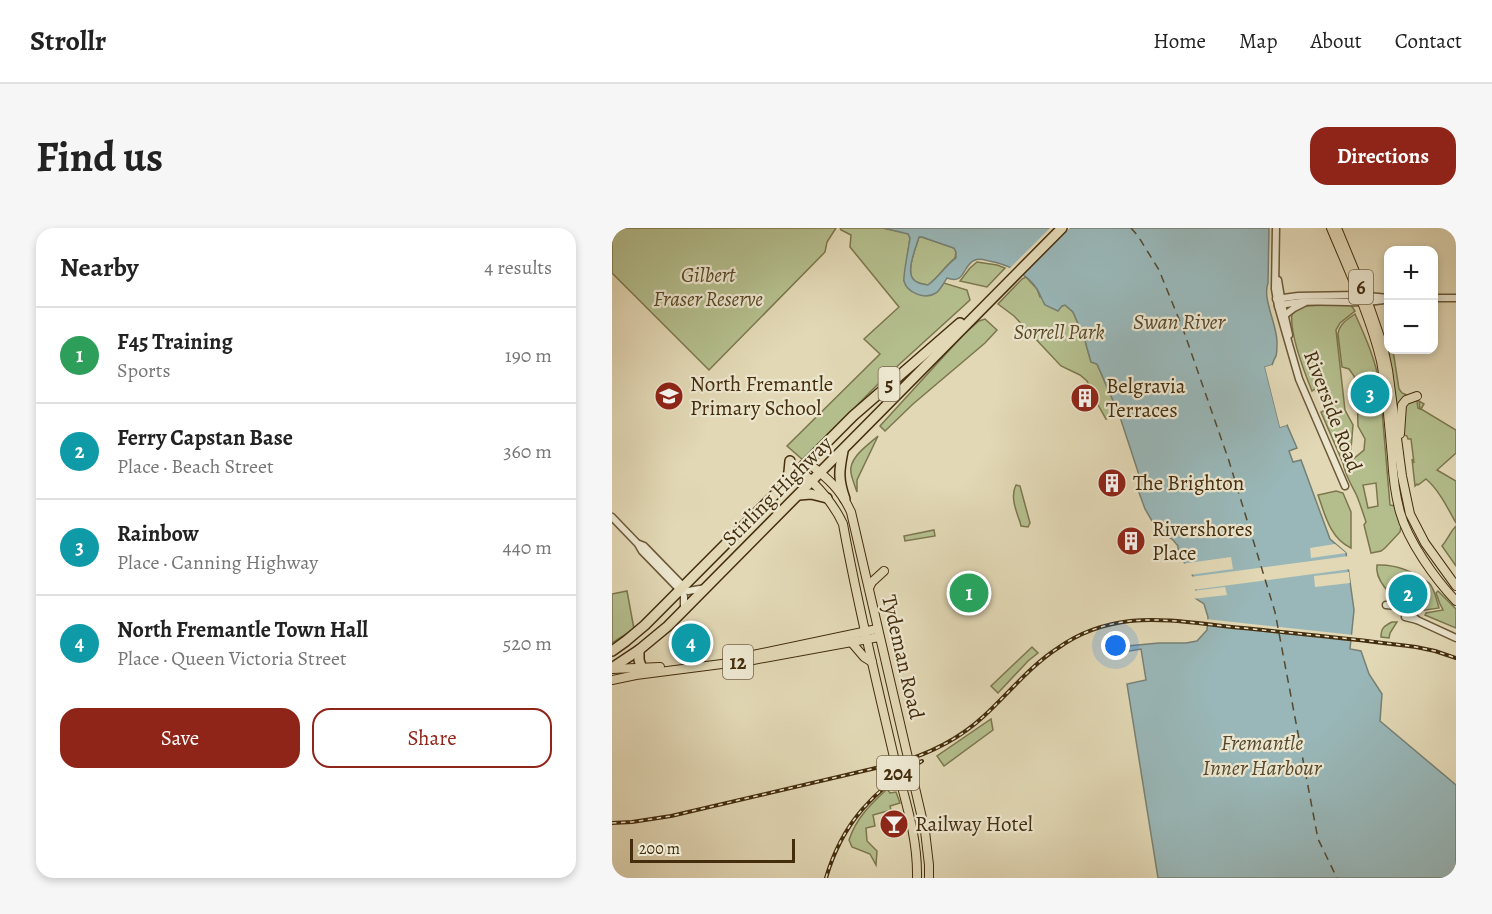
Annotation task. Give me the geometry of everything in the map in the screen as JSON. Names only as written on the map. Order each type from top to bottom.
[{"type":"highway","name":"Stirling Highway","points":[[612,669],[662,632],[684,611],[843,451],[1055,228]]},
{"type":"highway","name":"Stirling Highway","points":[[612,651],[635,634],[853,416],[977,311],[1062,228]]},
{"type":"highway","points":[[843,451],[839,473],[840,486],[845,499]]},
{"type":"highway","points":[[785,484],[790,461]]},
{"type":"highway","points":[[799,495],[811,494],[827,498]]},
{"type":"highway","points":[[639,650],[642,669]]},
{"type":"main road","name":"6","points":[[1331,228],[1383,346],[1403,483],[1408,509],[1420,543]]},
{"type":"main road","name":"6","points":[[1337,228],[1363,299],[1377,348],[1400,514],[1420,543]]},
{"type":"main road","points":[[1399,452],[1402,405],[1406,400],[1417,396]]},
{"type":"main road","name":"Tydeman Road","points":[[807,462],[828,478],[845,499],[854,524],[925,831],[930,866],[929,878]]},
{"type":"main road","name":"Tydeman Road","points":[[800,470],[827,498],[843,524],[867,640],[915,842],[917,878]]},
{"type":"main road","points":[[1420,543],[1456,586]]},
{"type":"main road","points":[[1420,543],[1436,578],[1456,601]]},
{"type":"main road","points":[[869,588],[884,571]]},
{"type":"main road","name":"12","points":[[612,669],[642,669],[742,657],[865,631],[878,633]]},
{"type":"main road","name":"12","points":[[612,680],[852,643],[867,640],[878,633]]},
{"type":"main road","points":[[852,643],[864,657],[872,662]]},
{"type":"street","name":"Riverside Road","points":[[1276,228],[1275,278],[1290,347],[1299,378],[1345,486]]},
{"type":"street","points":[[1279,302],[1305,296],[1384,299]]},
{"type":"street","points":[[1438,298],[1456,297]]},
{"type":"street","points":[[1279,302],[1304,303],[1363,299]]},
{"type":"street","name":"Riverside Road","points":[[1279,302],[1285,315],[1290,347]]},
{"type":"street","points":[[1285,315],[1304,303]]},
{"type":"street","points":[[612,517],[677,579],[684,597],[684,611]]},
{"type":"street","points":[[682,588],[691,591],[706,588]]},
{"type":"street","points":[[1386,605],[1394,605],[1417,620]]},
{"type":"street","points":[[1405,617],[1456,638]]},
{"type":"green space","name":"Gilbert Fraser Reserve","points":[[612,228],[836,228],[827,242],[825,252],[709,370],[612,273]]},
{"type":"green space","points":[[840,228],[883,228],[908,233],[910,238],[904,281],[937,292],[944,283],[967,290],[970,300],[881,381],[803,460],[787,446],[880,354],[864,339],[899,307],[850,247],[851,235]]},
{"type":"green space","points":[[919,237],[954,248],[956,252],[955,258],[928,285],[916,281],[911,271]]},
{"type":"green space","points":[[977,262],[1005,268],[987,287],[960,281]]},
{"type":"green space","name":"Sorrell Park","points":[[1026,277],[1037,289],[1040,297],[1062,306],[1065,305],[1073,312],[1084,337],[1091,362],[1097,364],[1119,414],[1106,419],[1087,381],[1061,366],[1014,316],[998,304]]},
{"type":"green space","points":[[1351,305],[1355,311],[1340,323],[1336,330],[1345,410],[1353,425],[1349,452],[1352,460],[1364,450],[1365,439],[1358,426],[1357,389],[1354,376],[1349,369],[1342,367],[1338,334],[1342,325],[1355,314],[1373,359],[1380,387],[1390,505],[1395,506],[1401,526],[1400,532],[1381,551],[1371,553],[1364,525],[1366,522],[1360,504],[1321,412],[1325,410],[1327,416],[1334,413],[1326,393],[1324,394],[1322,389],[1312,391],[1301,362],[1293,330],[1292,312],[1302,306]],"holes":[[[1376,483],[1378,506],[1368,508],[1363,485]]]},
{"type":"green space","points":[[985,319],[997,330],[885,431],[880,426],[964,334],[979,321]]},
{"type":"green space","points":[[1388,354],[1393,354],[1399,389],[1409,396],[1399,423]]},
{"type":"green space","points":[[1417,401],[1420,409],[1419,401],[1424,404],[1421,409],[1456,430],[1456,453],[1437,470],[1456,481],[1456,523],[1431,483],[1426,479],[1415,486],[1411,439],[1404,435],[1404,411],[1406,404]]},
{"type":"green space","points":[[878,436],[857,480],[857,492],[851,467],[860,452]]},
{"type":"green space","points":[[1016,485],[1020,486],[1030,523],[1028,527],[1021,526],[1015,508],[1014,489]]},
{"type":"green space","points":[[1336,491],[1343,493],[1351,512],[1351,548],[1333,532],[1318,495]]},
{"type":"green space","points":[[1456,526],[1456,566],[1442,546]]},
{"type":"green space","points":[[934,530],[935,536],[905,541],[904,536]]},
{"type":"green space","points":[[1377,565],[1404,570],[1429,583],[1439,608],[1412,612],[1383,585],[1379,579]]},
{"type":"green space","points":[[627,591],[634,629],[612,643],[612,594]]},
{"type":"green space","points":[[1438,591],[1456,609],[1456,628],[1425,615],[1443,610],[1436,593]]},
{"type":"green space","points":[[1392,622],[1397,622],[1389,638],[1381,637],[1383,628]]},
{"type":"green space","points":[[1032,647],[1038,653],[998,693],[991,686]]},
{"type":"green space","points":[[991,719],[993,730],[944,766],[937,756]]},
{"type":"green space","points":[[887,789],[890,793],[896,792],[900,803],[890,806],[891,810],[873,815],[875,826],[866,828],[867,841],[877,851],[876,865],[870,854],[852,847],[849,840],[860,818]]},
{"type":"water","points":[[883,228],[1269,228],[1267,296],[1277,347],[1272,365],[1265,367],[1280,427],[1287,425],[1297,448],[1289,451],[1293,462],[1301,460],[1330,539],[1346,553],[1354,610],[1350,649],[1361,651],[1369,674],[1382,694],[1380,721],[1456,785],[1456,878],[1158,878],[1127,684],[1146,680],[1141,649],[1106,655],[1106,648],[1197,641],[1207,630],[1208,617],[1204,604],[1192,596],[1196,591],[1193,576],[1178,553],[1178,546],[1161,532],[1145,509],[1137,487],[1142,484],[1119,414],[1097,364],[1091,362],[1084,337],[1073,312],[1065,305],[1058,311],[1045,305],[1028,278],[1002,264],[982,259],[971,262],[958,279],[947,278],[936,293],[927,296],[917,294],[909,289],[904,281],[910,238],[908,234]],"holes":[[[919,237],[954,248],[956,252],[956,258],[928,285],[916,281],[911,271]]]},
{"type":"pier","points":[[1050,228],[1070,228],[1021,278],[1008,270]]},
{"type":"pier","points":[[1272,365],[1273,368],[1269,369],[1283,423],[1286,422],[1287,425],[1280,427],[1265,367]]},
{"type":"pier","points":[[1335,544],[1346,553],[1311,558],[1310,548]]},
{"type":"pier","points":[[1349,556],[1351,569],[1192,590],[1190,577]]},
{"type":"pier","points":[[1231,557],[1233,569],[1189,575],[1181,564]]},
{"type":"pier","points":[[1349,572],[1350,583],[1315,587],[1314,576]]},
{"type":"pier","points":[[1225,587],[1227,595],[1192,599],[1189,597],[1192,591]]},
{"type":"pier","points":[[1205,619],[1354,635],[1354,641],[1205,625]]},
{"type":"ferry route","points":[[1131,228],[1159,270],[1183,329],[1229,461],[1275,612],[1318,839],[1337,878]]},
{"type":"railway","points":[[612,823],[671,816],[893,764],[918,756],[942,746],[974,725],[1038,663],[1066,643],[1092,630],[1120,622],[1172,621],[1330,637],[1416,647],[1456,658]]},
{"type":"railway","points":[[826,878],[841,841],[862,810],[889,784],[922,761]]},
{"type":"place","name":"Rainbow","points":[[1370,394]]},
{"type":"place","name":"North Fremantle Primary School","points":[[669,396]]},
{"type":"place","name":"Belgravia Terraces","points":[[1085,398]]},
{"type":"place","name":"The Brighton","points":[[1112,483]]},
{"type":"place","name":"Rivershores Place","points":[[1131,541]]},
{"type":"place","name":"F45 Training","points":[[969,593]]},
{"type":"place","name":"Ferry Capstan Base","points":[[1408,594]]},
{"type":"place","name":"North Fremantle Town Hall","points":[[691,643]]},
{"type":"place","name":"Railway Hotel","points":[[894,824]]},
{"type":"water label","name":"Swan River","points":[[1179,322]]},
{"type":"water label","name":"Fremantle Inner Harbour","points":[[1262,756]]}]
